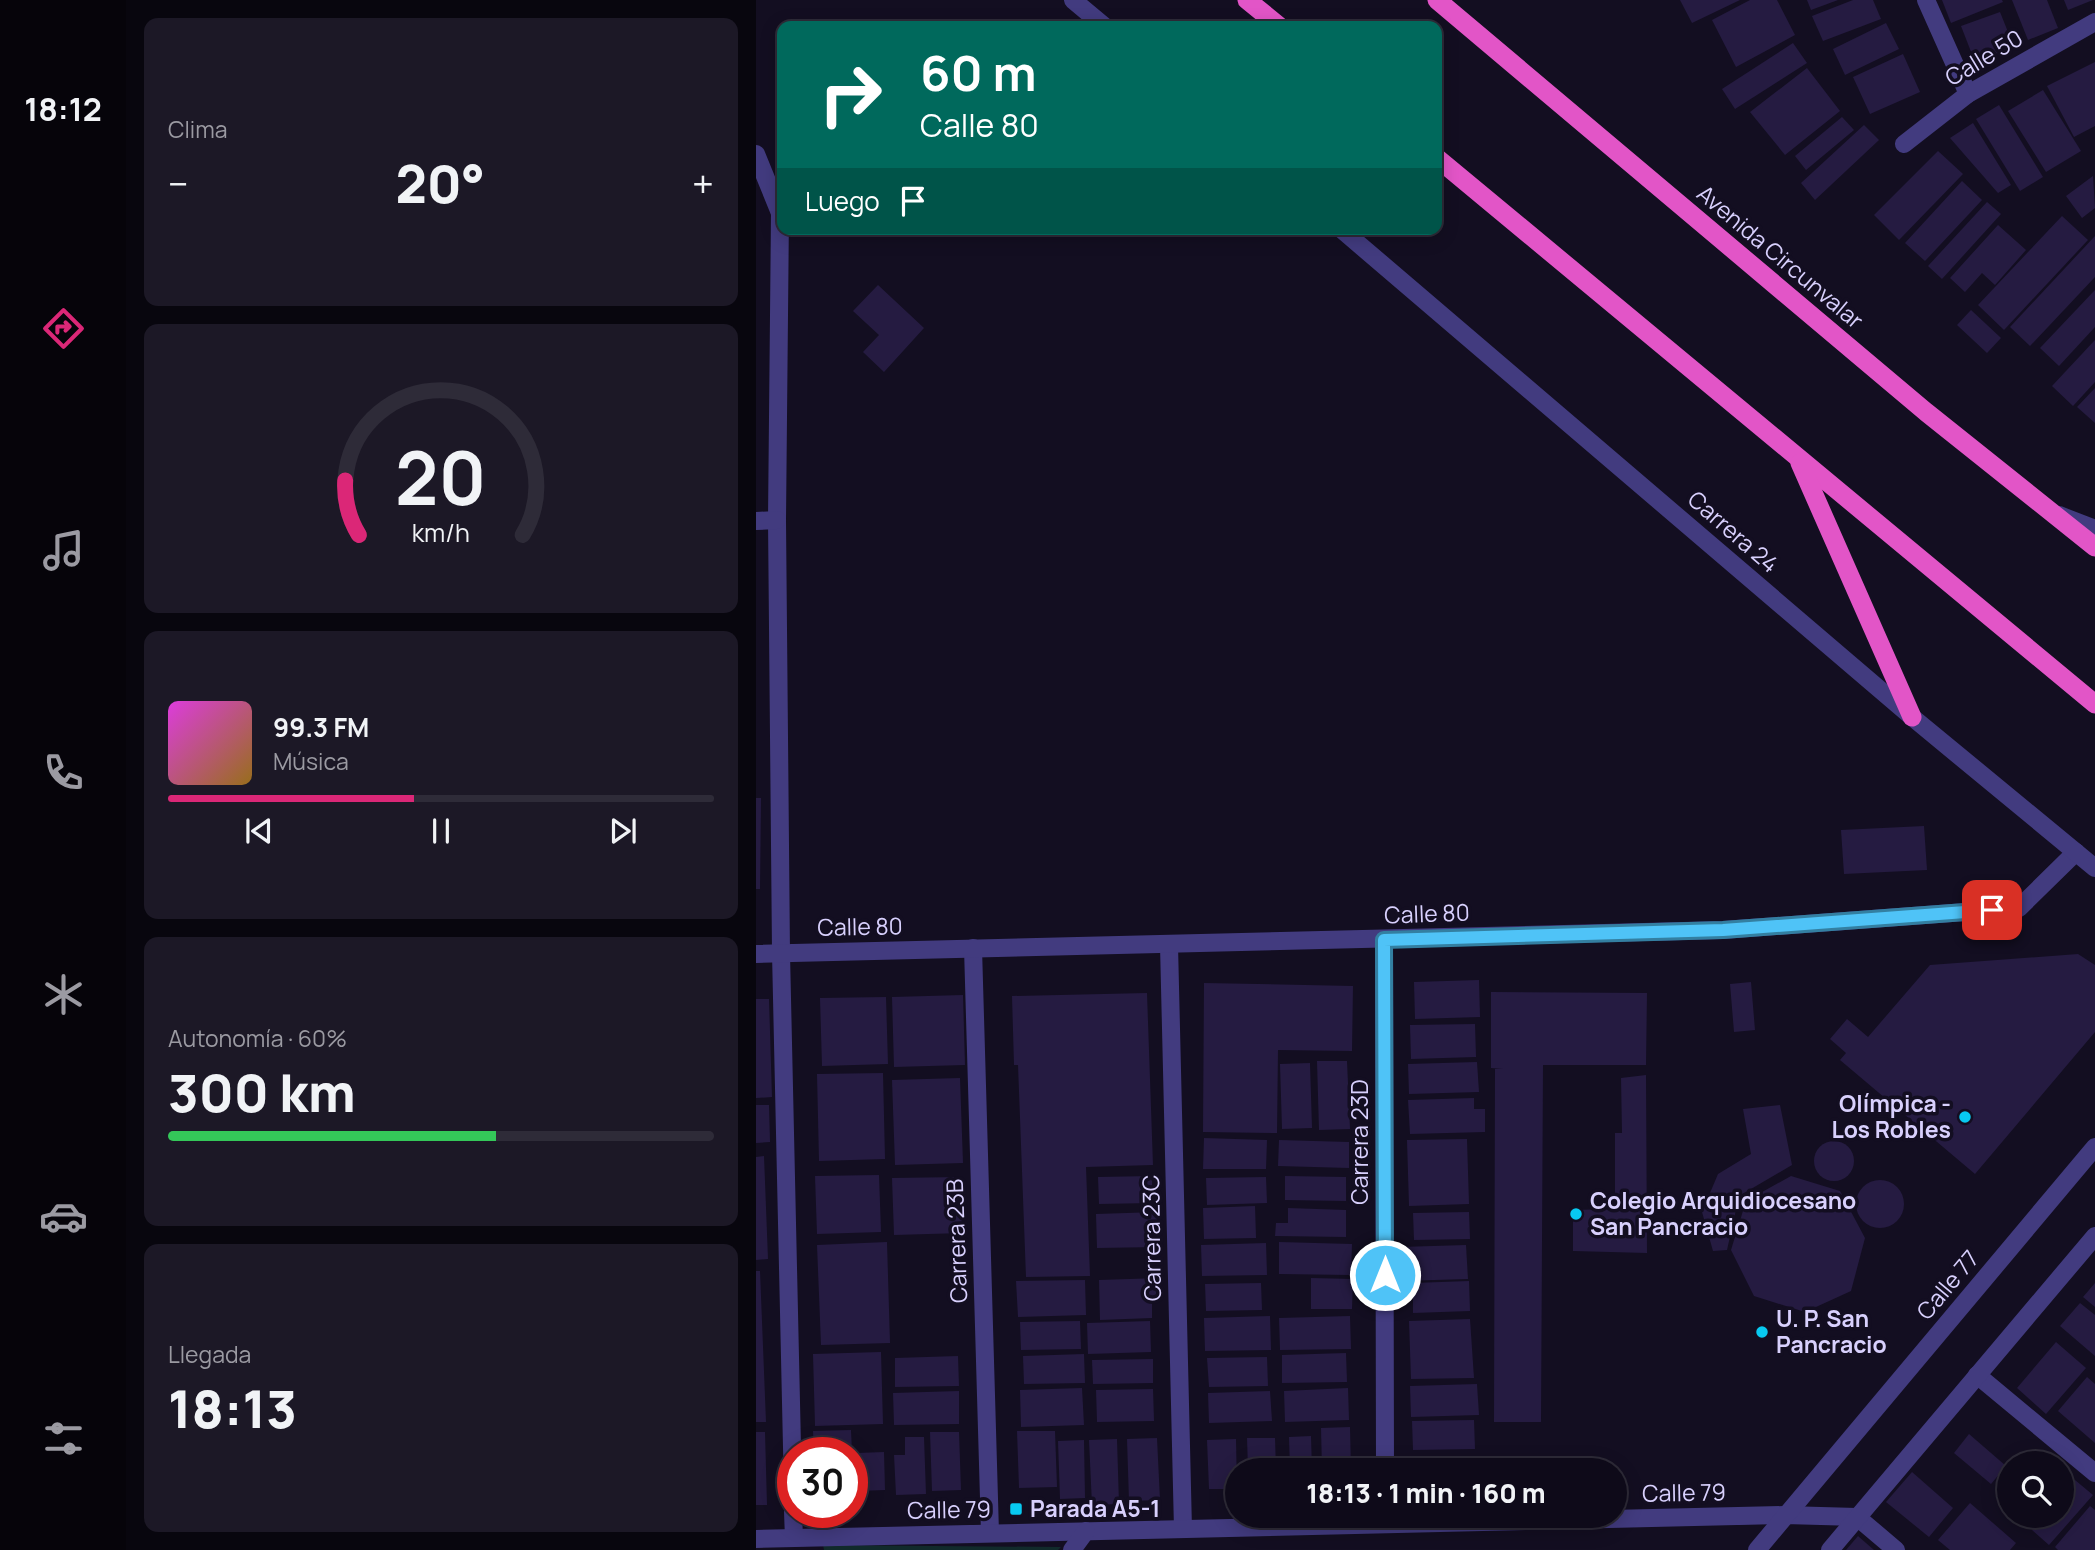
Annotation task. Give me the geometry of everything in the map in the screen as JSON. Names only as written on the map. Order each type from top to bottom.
[{"type":"highway","points":[[1247,0],[1273,21]]},
{"type":"highway","name":"Avenida Circunvalar","points":[[1437,0],[1916,403],[2095,547]]},
{"type":"highway","points":[[1442,162],[2095,704]]},
{"type":"highway","points":[[1798,459],[1912,718]]},
{"type":"street","points":[[1073,0],[1098,21]]},
{"type":"street","points":[[1926,0],[1968,94]]},
{"type":"street","name":"Calle 50","points":[[1903,144],[1968,94],[2095,22]]},
{"type":"street","points":[[756,154],[777,206]]},
{"type":"street","points":[[780,235],[777,520],[781,953],[792,1437]]},
{"type":"street","name":"Carrera 24","points":[[1348,235],[1912,718],[2095,868]]},
{"type":"street","points":[[2053,513],[2095,529]]},
{"type":"street","points":[[756,521],[777,520]]},
{"type":"street","name":"Calle 80","points":[[756,954],[1723,930],[2019,908],[2076,852]]},
{"type":"street","name":"Carrera 23D","points":[[1384,940],[1385,1458]]},
{"type":"street","name":"Carrera 23C","points":[[1169,945],[1183,1529]]},
{"type":"street","name":"Carrera 23B","points":[[973,948],[990,1533]]},
{"type":"street","name":"Calle 77","points":[[1756,1550],[2095,1147]]},
{"type":"street","points":[[1829,1550],[2095,1236]]},
{"type":"street","points":[[1977,1376],[2095,1473]]},
{"type":"street","points":[[1857,1517],[1896,1550]]},
{"type":"street","name":"Calle 79","points":[[1627,1518],[1857,1517]]},
{"type":"street","name":"Calle 79","points":[[756,1538],[794,1538],[812,1544],[990,1533],[1225,1527]]},
{"type":"street","points":[[794,1528],[794,1538]]},
{"type":"street","points":[[1072,1550],[1086,1531]]},
{"type":"green space","points":[[823,1545],[1061,1547],[1058,1550],[824,1550]]},
{"type":"building","points":[[1680,0],[1740,0],[1692,23]]},
{"type":"building","points":[[1750,0],[1777,0],[1795,35],[1736,67],[1712,20]]},
{"type":"building","points":[[1807,0],[1838,0],[1811,10]]},
{"type":"building","points":[[1853,0],[1873,0],[1881,19],[1823,41],[1812,16]]},
{"type":"building","points":[[1942,0],[2002,0],[2003,2],[1951,23]]},
{"type":"building","points":[[2012,0],[2047,0],[2058,28],[2028,40]]},
{"type":"building","points":[[2064,0],[2093,0],[2068,10]]},
{"type":"building","points":[[2000,12],[2014,47],[1975,62],[1961,26]]},
{"type":"building","points":[[1886,23],[1899,49],[1845,75],[1833,49]]},
{"type":"building","points":[[1793,43],[1807,63],[1735,109],[1722,89]]},
{"type":"building","points":[[1903,54],[1920,92],[1870,114],[1853,77]]},
{"type":"building","points":[[2095,62],[2095,126],[2074,137],[2047,86]]},
{"type":"building","points":[[1807,68],[1840,111],[1785,155],[1750,112]]},
{"type":"building","points":[[2043,90],[2081,151],[2046,172],[2008,111]]},
{"type":"building","points":[[1999,105],[2043,177],[2020,191],[1976,119]]},
{"type":"building","points":[[1842,117],[1854,130],[1806,170],[1795,156]]},
{"type":"building","points":[[1973,123],[2011,185],[1998,193],[1950,138]]},
{"type":"building","points":[[1864,125],[1879,140],[1815,200],[1801,183]]},
{"type":"building","points":[[1938,151],[1963,174],[1899,240],[1874,215]]},
{"type":"building","points":[[2093,176],[2095,208],[2082,218],[2066,196]]},
{"type":"building","points":[[1962,181],[1982,200],[1925,261],[1905,243]]},
{"type":"building","points":[[1987,202],[2001,214],[1942,279],[1928,266]]},
{"type":"building","points":[[2062,216],[2088,240],[2004,330],[1978,305]]},
{"type":"building","points":[[1998,225],[2026,250],[1995,285],[1982,273],[1965,292],[1950,278]]},
{"type":"building","points":[[2095,236],[2095,277],[2030,346],[2010,327]]},
{"type":"building","points":[[878,285],[924,328],[884,372],[863,352],[879,335],[853,311]]},
{"type":"building","points":[[2095,290],[2095,327],[2059,366],[2040,348]]},
{"type":"building","points":[[1971,310],[2001,338],[1987,353],[1957,325]]},
{"type":"building","points":[[2095,340],[2095,382],[2073,406],[2052,386]]},
{"type":"building","points":[[2095,388],[2095,423],[2077,407]]},
{"type":"building","points":[[756,798],[761,798],[760,889],[756,889]]},
{"type":"building","points":[[1924,826],[1927,870],[1844,874],[1841,830]]},
{"type":"building","name":"Olímpica - Los Robles","points":[[2078,954],[2095,965],[2095,1032],[1975,1174],[1840,1060],[1846,1053],[1830,1039],[1847,1019],[1868,1037],[1930,965]]},
{"type":"building","points":[[1479,980],[1480,1017],[1415,1019],[1414,982]]},
{"type":"building","points":[[1751,982],[1755,1030],[1734,1032],[1730,984]]},
{"type":"building","points":[[1204,983],[1353,986],[1352,1051],[1278,1050],[1277,1133],[1203,1132]]},
{"type":"building","points":[[1491,992],[1647,993],[1646,1065],[1543,1065],[1541,1422],[1494,1422],[1495,1069],[1503,1069],[1491,1068]]},
{"type":"building","points":[[1147,993],[1153,1165],[1086,1167],[1090,1276],[1026,1277],[1018,1065],[1014,1065],[1012,996]]},
{"type":"building","points":[[963,995],[965,1065],[894,1067],[892,997]]},
{"type":"building","points":[[886,997],[888,1064],[822,1066],[820,998]]},
{"type":"building","points":[[756,999],[769,999],[772,1097],[756,1098]]},
{"type":"building","points":[[1475,1024],[1476,1057],[1411,1059],[1410,1025]]},
{"type":"building","points":[[1317,1061],[1347,1061],[1350,1129],[1319,1130]]},
{"type":"building","points":[[1477,1062],[1479,1092],[1409,1094],[1408,1064]]},
{"type":"building","points":[[1310,1063],[1312,1128],[1282,1129],[1280,1064]]},
{"type":"building","points":[[883,1073],[885,1159],[819,1161],[817,1074]]},
{"type":"building","points":[[1646,1075],[1647,1253],[1573,1251],[1573,1210],[1615,1209],[1615,1133],[1622,1133],[1621,1078]]},
{"type":"building","points":[[960,1078],[963,1163],[895,1165],[892,1080]]},
{"type":"building","points":[[1474,1098],[1474,1109],[1485,1109],[1485,1132],[1410,1134],[1408,1100]]},
{"type":"building","points":[[756,1105],[769,1105],[770,1142],[756,1143]]},
{"type":"building","points":[[1780,1105],[1792,1165],[1739,1196],[1727,1250],[1713,1251],[1702,1212],[1718,1174],[1751,1154],[1743,1109]]},
{"type":"building","points":[[1204,1138],[1267,1140],[1266,1169],[1203,1169]]},
{"type":"building","points":[[1467,1139],[1469,1204],[1409,1206],[1407,1140]]},
{"type":"building","points":[[1279,1140],[1349,1142],[1349,1168],[1278,1166]]},
{"type":"building","points":[[1834,1141],[1842,1142],[1848,1147],[1853,1153],[1853,1169],[1848,1175],[1842,1180],[1834,1181],[1826,1180],[1820,1175],[1815,1169],[1814,1161],[1815,1153],[1820,1147],[1826,1142]]},
{"type":"building","points":[[764,1156],[768,1259],[756,1260],[756,1157]]},
{"type":"building","points":[[879,1175],[881,1232],[817,1234],[815,1176]]},
{"type":"building","points":[[1152,1176],[1152,1203],[1099,1204],[1098,1177]]},
{"type":"building","points":[[1285,1176],[1346,1177],[1346,1201],[1285,1200]]},
{"type":"building","points":[[1791,1176],[1840,1191],[1865,1238],[1851,1291],[1805,1312],[1754,1296],[1731,1250],[1746,1201]]},
{"type":"building","points":[[961,1177],[963,1233],[894,1235],[892,1178]]},
{"type":"building","points":[[1266,1177],[1267,1203],[1207,1205],[1206,1178]]},
{"type":"building","points":[[1880,1180],[1897,1187],[1904,1204],[1897,1221],[1880,1228],[1863,1221],[1856,1204],[1863,1187]]},
{"type":"building","points":[[1255,1206],[1256,1238],[1204,1239],[1203,1208]]},
{"type":"building","points":[[1288,1208],[1346,1210],[1346,1237],[1275,1236],[1276,1223],[1288,1223]]},
{"type":"building","points":[[1157,1212],[1158,1247],[1097,1248],[1096,1214]]},
{"type":"building","points":[[1469,1212],[1470,1239],[1414,1240],[1413,1213]]},
{"type":"building","points":[[887,1242],[890,1343],[821,1345],[817,1245]]},
{"type":"building","points":[[1279,1242],[1352,1244],[1351,1275],[1279,1274]]},
{"type":"building","points":[[1266,1243],[1267,1275],[1202,1276],[1201,1245]]},
{"type":"building","points":[[1466,1245],[1468,1279],[1401,1281],[1400,1247]]},
{"type":"building","points":[[756,1271],[760,1271],[766,1422],[756,1422]]},
{"type":"building","points":[[1160,1278],[1161,1301],[1152,1301],[1152,1318],[1100,1320],[1099,1280]]},
{"type":"building","points":[[1311,1278],[1353,1279],[1352,1309],[1311,1309]]},
{"type":"building","points":[[1085,1280],[1086,1315],[1018,1317],[1016,1281]]},
{"type":"building","points":[[1469,1281],[1470,1311],[1413,1313],[1413,1283]]},
{"type":"building","points":[[1261,1283],[1262,1310],[1206,1311],[1205,1284]]},
{"type":"building","points":[[2095,1283],[2095,1307],[2083,1297]]},
{"type":"building","points":[[2080,1303],[2095,1315],[2095,1356],[2060,1326]]},
{"type":"building","points":[[1270,1316],[1271,1350],[1205,1351],[1204,1318]]},
{"type":"building","points":[[1350,1316],[1351,1349],[1280,1350],[1279,1318]]},
{"type":"building","points":[[1470,1319],[1474,1378],[1411,1379],[1409,1321]]},
{"type":"building","points":[[1080,1321],[1081,1349],[1021,1350],[1020,1322]]},
{"type":"building","points":[[1150,1321],[1151,1352],[1088,1354],[1087,1323]]},
{"type":"building","points":[[2056,1342],[2086,1368],[2046,1414],[2017,1388]]},
{"type":"building","points":[[881,1352],[883,1424],[815,1426],[813,1354]]},
{"type":"building","points":[[1346,1353],[1347,1382],[1282,1383],[1282,1355]]},
{"type":"building","points":[[1084,1354],[1085,1383],[1024,1384],[1023,1356]]},
{"type":"building","points":[[958,1356],[959,1386],[895,1387],[895,1358]]},
{"type":"building","points":[[1267,1357],[1268,1386],[1209,1387],[1207,1358]]},
{"type":"building","points":[[1153,1359],[1153,1383],[1093,1384],[1092,1360]]},
{"type":"building","points":[[2087,1377],[2095,1384],[2095,1443],[2058,1411]]},
{"type":"building","points":[[1477,1384],[1479,1415],[1411,1417],[1410,1386]]},
{"type":"building","points":[[1082,1388],[1084,1425],[1021,1427],[1020,1390]]},
{"type":"building","points":[[1348,1388],[1349,1420],[1285,1422],[1284,1391]]},
{"type":"building","points":[[1153,1389],[1154,1421],[1097,1422],[1096,1390]]},
{"type":"building","points":[[959,1391],[959,1424],[894,1425],[893,1393]]},
{"type":"building","points":[[1270,1391],[1272,1421],[1209,1423],[1208,1393]]},
{"type":"building","points":[[1474,1420],[1475,1449],[1413,1450],[1412,1421]]},
{"type":"building","points":[[1350,1427],[1351,1458],[1322,1458],[1321,1428]]},
{"type":"building","points":[[851,1430],[851,1437],[813,1437],[813,1431]]},
{"type":"building","points":[[1017,1431],[1055,1431],[1057,1487],[1019,1488]]},
{"type":"building","points":[[756,1432],[765,1432],[767,1505],[756,1505]]},
{"type":"building","points":[[930,1432],[959,1432],[961,1490],[932,1491]]},
{"type":"building","points":[[1969,1434],[1997,1458],[1997,1477],[1991,1484],[1954,1453]]},
{"type":"building","points":[[1311,1436],[1312,1458],[1290,1458],[1289,1437]]},
{"type":"building","points":[[905,1437],[924,1437],[926,1494],[896,1495],[894,1455],[905,1455]]},
{"type":"building","points":[[1157,1438],[1160,1500],[1129,1501],[1127,1439]]},
{"type":"building","points":[[1247,1438],[1275,1438],[1276,1458],[1248,1458]]},
{"type":"building","points":[[1117,1439],[1119,1504],[1092,1505],[1089,1440]]},
{"type":"building","points":[[1236,1439],[1236,1458],[1225,1458],[1225,1489],[1209,1489],[1207,1440]]},
{"type":"building","points":[[1084,1440],[1085,1498],[1060,1499],[1058,1441]]},
{"type":"building","points":[[884,1452],[885,1490],[868,1491],[868,1453]]},
{"type":"building","points":[[1912,1472],[1953,1508],[1929,1537],[1886,1502]]},
{"type":"building","points":[[2074,1481],[2093,1495],[2074,1517]]},
{"type":"building","points":[[1970,1503],[2016,1543],[2010,1550],[1950,1550],[1938,1540]]},
{"type":"building","points":[[2090,1506],[2095,1510],[2095,1550],[2058,1550],[2055,1547],[2074,1528]]},
{"type":"building","points":[[2034,1528],[2064,1528],[2049,1545],[2032,1530]]},
{"type":"building","points":[[1858,1536],[1874,1550],[1846,1550]]},
{"type":"place","name":"Olímpica - Los Robles","points":[[1965,1117]]},
{"type":"place","name":"Colegio Arquidiocesano San Pancracio","points":[[1576,1214]]},
{"type":"place","name":"U. P. San Pancracio","points":[[1762,1332]]},
{"type":"place","name":"Parada A5-1","points":[[1016,1509]]},
{"type":"route","points":[[1385,1275],[1384,940],[1723,930],[1992,910]]}]
